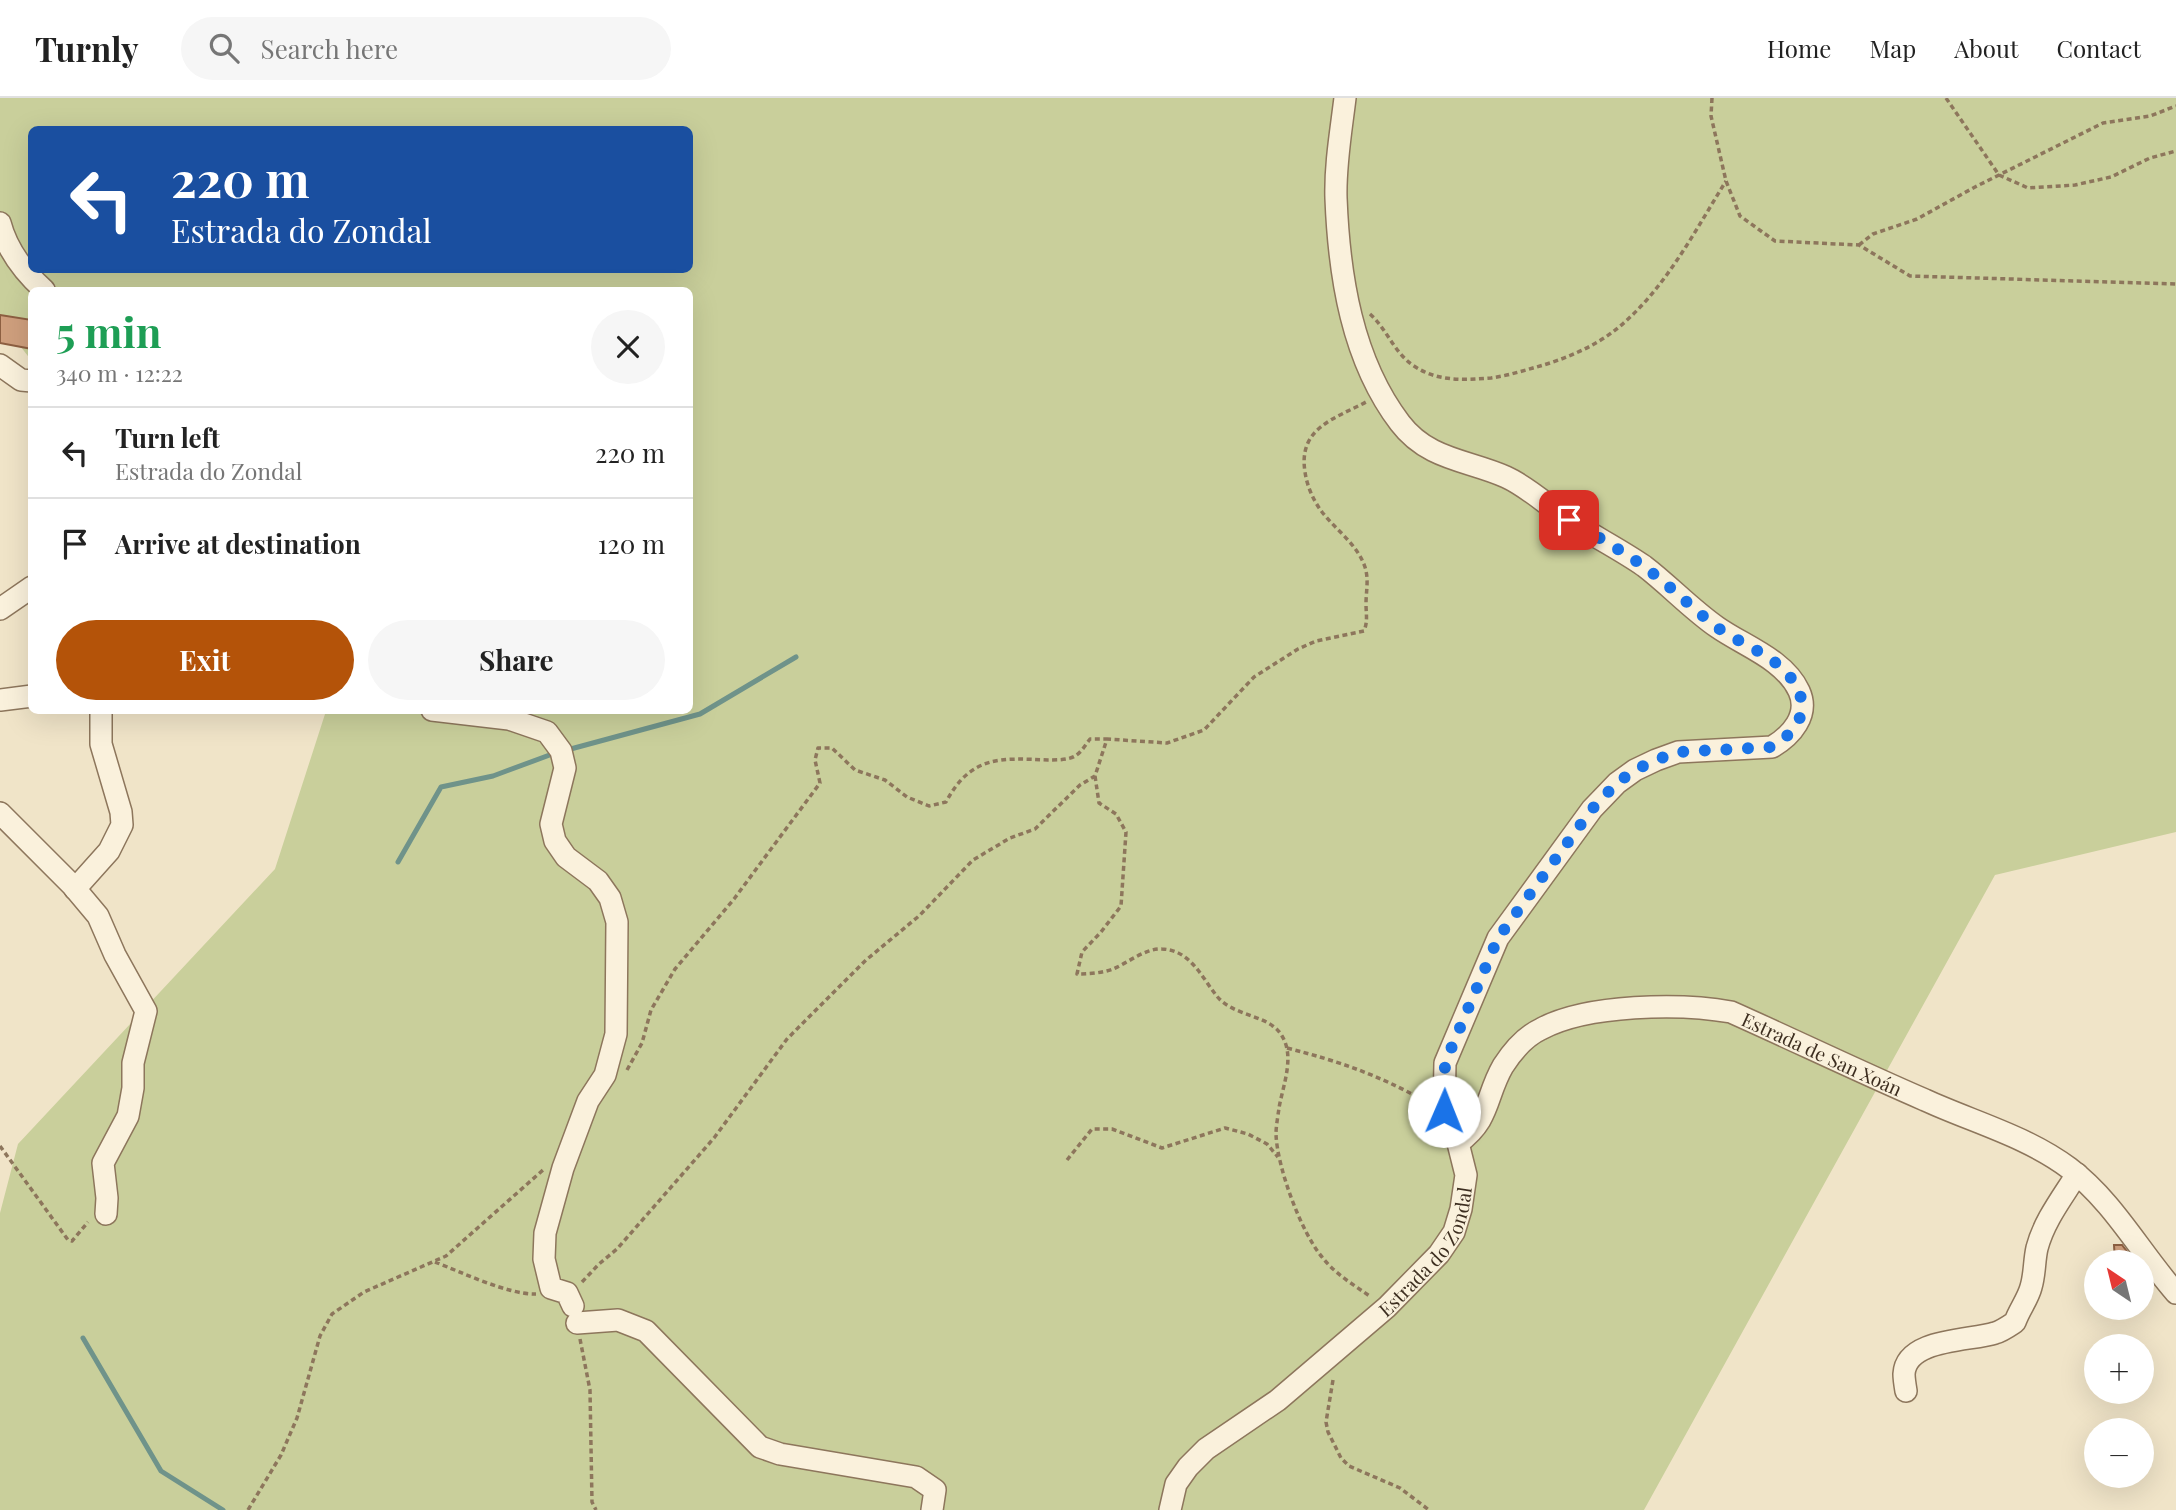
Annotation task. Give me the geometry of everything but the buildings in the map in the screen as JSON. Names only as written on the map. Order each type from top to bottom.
[{"type":"street","name":"Estrada do Zondal","points":[[1170,1510],[1176,1484],[1206,1449],[1278,1400],[1387,1307],[1439,1254],[1454,1232],[1461,1209],[1466,1175],[1458,1143],[1444,1111],[1445,1063],[1498,938],[1592,809],[1617,783],[1656,760],[1678,752],[1772,747],[1794,729],[1801,715],[1800,692],[1790,676],[1768,658],[1716,627],[1643,566],[1507,478],[1446,458],[1423,444],[1402,426],[1381,395],[1361,352],[1346,298],[1336,197],[1345,98]]},
{"type":"street","points":[[1,228],[12,254],[41,287]]},
{"type":"street","points":[[0,365],[21,380],[28,381]]},
{"type":"street","points":[[0,609],[28,590]]},
{"type":"street","points":[[0,700],[28,696]]},
{"type":"street","points":[[75,889],[109,851],[122,825],[121,812],[101,744],[101,714]]},
{"type":"street","points":[[466,714],[509,719],[532,725],[547,732],[561,751],[565,768],[551,824],[555,841],[565,857],[598,881],[610,898],[617,922],[616,1034],[605,1075],[588,1101],[576,1131],[545,1233],[544,1259],[567,1302],[646,1331],[760,1447],[780,1454],[916,1477],[935,1490],[932,1510]]},
{"type":"street","points":[[0,813],[98,916],[115,955],[146,1011],[133,1063],[134,1088],[128,1116],[103,1163],[106,1206]]},
{"type":"street","name":"Estrada de San Xoán","points":[[1458,1143],[1474,1132],[1503,1067],[1517,1047],[1540,1029],[1592,1014],[1676,1006],[1731,1012],[1926,1101],[2010,1134],[2067,1167],[2107,1204],[2153,1267],[2176,1293]]},
{"type":"street","points":[[1906,1391],[1906,1365],[1920,1350],[1953,1340],[1996,1333],[2015,1322],[2031,1289],[2042,1233],[2077,1174]]},
{"type":"path","points":[[1712,98],[1711,117],[1726,181],[1740,216],[1775,242],[1859,245],[1910,276],[2176,284]]},
{"type":"path","points":[[1946,98],[1999,175],[2028,188],[2075,185],[2111,177],[2150,158],[2176,151]]},
{"type":"path","points":[[1859,245],[1873,234],[1917,219],[2103,123],[2150,116],[2176,106]]},
{"type":"path","points":[[1346,298],[1372,315],[1386,331],[1398,353],[1414,367],[1435,376],[1454,381],[1501,377],[1549,364],[1588,347],[1619,327],[1671,268],[1726,181]]},
{"type":"path","points":[[605,1075],[627,1070],[642,1043],[651,1010],[675,969],[734,899],[820,783],[815,760],[818,748],[832,748],[855,770],[885,780],[907,797],[929,806],[946,802],[954,788],[975,767],[1005,758],[1075,757],[1090,739],[1167,743],[1204,730],[1254,677],[1298,649],[1316,640],[1364,631],[1368,618],[1366,570],[1358,552],[1322,512],[1312,495],[1306,476],[1304,447],[1312,434],[1325,423],[1381,395]]},
{"type":"path","points":[[1107,738],[1095,776],[1099,803],[1116,814],[1126,832],[1121,906],[1101,933],[1082,951],[1077,974],[1112,969],[1134,957],[1161,948],[1185,956],[1218,998],[1234,1010],[1275,1026],[1287,1048],[1287,1072],[1276,1133],[1279,1158],[1307,1237],[1323,1259],[1346,1280],[1387,1307]]},
{"type":"path","points":[[596,1510],[592,1502],[590,1390],[567,1302],[574,1290],[617,1249],[714,1138],[787,1039],[866,960],[919,916],[973,860],[1010,838],[1035,829],[1080,785],[1095,776]]},
{"type":"path","points":[[1287,1048],[1344,1063],[1385,1079],[1444,1111]]},
{"type":"path","points":[[1067,1160],[1092,1129],[1112,1129],[1162,1148],[1225,1128],[1248,1134],[1267,1144],[1279,1158]]},
{"type":"path","points":[[0,1146],[68,1240],[76,1239],[106,1206]]},
{"type":"path","points":[[248,1510],[281,1455],[292,1430],[320,1336],[332,1314],[364,1292],[435,1262],[464,1242],[552,1161]]},
{"type":"path","points":[[435,1262],[482,1281],[528,1294],[541,1293],[567,1302]]},
{"type":"path","points":[[1341,1347],[1326,1422],[1341,1458],[1349,1466],[1382,1478],[1429,1510]]},
{"type":"green space","points":[[0,98],[2176,98],[2176,832],[1995,875],[1644,1510],[0,1510],[0,1213],[18,1144],[275,869],[325,714],[693,714],[693,287],[28,287],[28,356],[0,320]]},
{"type":"waterway","points":[[567,750],[700,714],[796,657]]},
{"type":"waterway","points":[[398,862],[441,787],[493,776],[555,753]]},
{"type":"waterway","points":[[83,1338],[161,1471],[223,1510]]},
{"type":"route","points":[[1444,1111],[1445,1063],[1498,938],[1592,809],[1617,783],[1656,760],[1678,752],[1772,747],[1794,729],[1801,715],[1800,692],[1790,676],[1768,658],[1716,627],[1643,566],[1569,520]]}]
